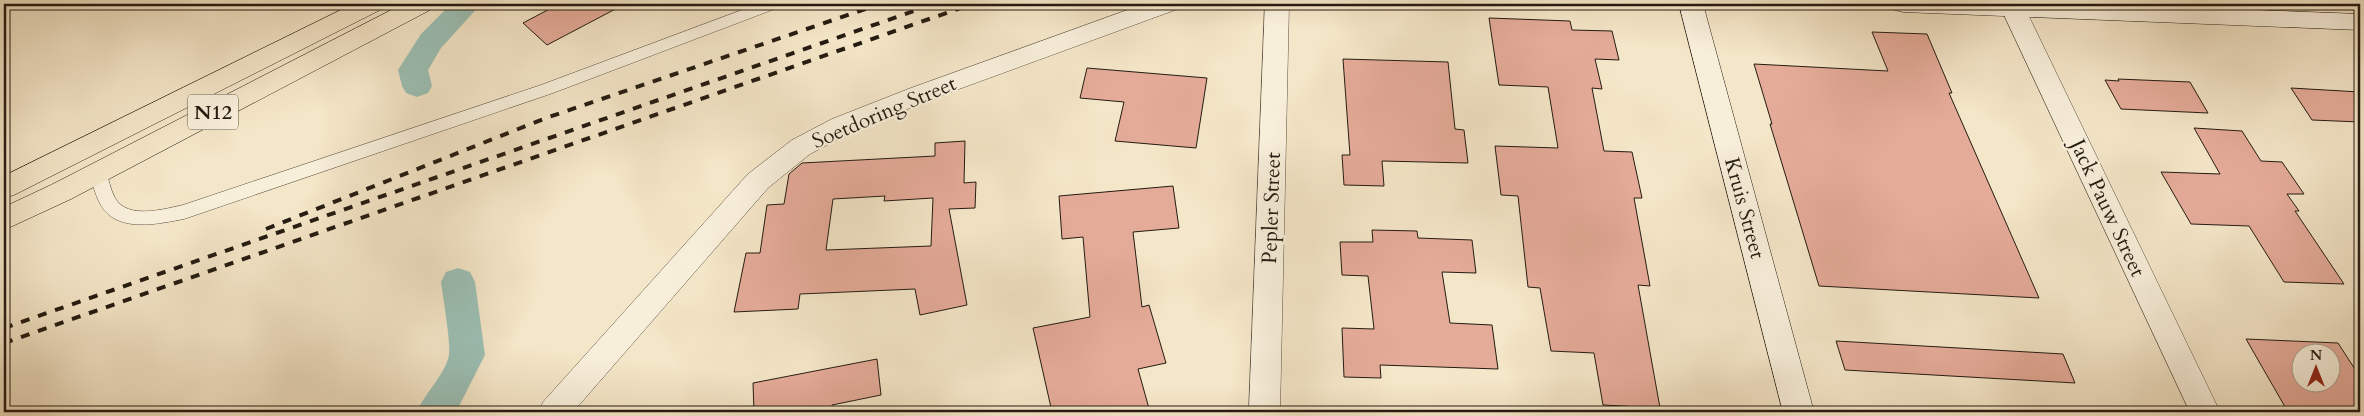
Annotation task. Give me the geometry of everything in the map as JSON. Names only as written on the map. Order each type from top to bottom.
[{"type":"highway","name":"N12","points":[[4,188],[372,4]]},
{"type":"highway","name":"N12","points":[[4,219],[98,173],[422,4]]},
{"type":"street","name":"Soetdoring Street","points":[[554,412],[758,181],[801,147],[841,126],[920,94],[1167,4]]},
{"type":"street","name":"Pepler Street","points":[[1264,412],[1277,4]]},
{"type":"street","name":"Kruis Street","points":[[1691,4],[1799,412]]},
{"type":"street","points":[[1903,4],[2013,6],[2360,22]]},
{"type":"street","name":"Jack Pauw Street","points":[[2013,6],[2204,412]]},
{"type":"lane","points":[[98,173],[109,204],[123,214],[150,218],[184,212],[547,89],[772,4]]},
{"type":"building","points":[[559,4],[625,4],[547,45],[523,23]]},
{"type":"building","points":[[1489,18],[1570,21],[1572,30],[1612,31],[1619,60],[1595,59],[1602,89],[1592,88],[1604,151],[1632,152],[1642,198],[1634,198],[1650,286],[1638,285],[1660,408],[1603,405],[1594,353],[1551,351],[1540,288],[1528,287],[1518,196],[1501,195],[1495,146],[1558,148],[1548,87],[1499,85]]},
{"type":"building","points":[[1872,32],[1927,34],[1952,93],[1949,93],[2039,298],[1819,286],[1770,124],[1772,124],[1754,64],[1888,71]]},
{"type":"building","points":[[1343,59],[1448,62],[1455,129],[1464,130],[1468,163],[1382,161],[1384,186],[1344,185],[1342,155],[1350,155]]},
{"type":"building","points":[[1087,68],[1207,78],[1196,148],[1115,141],[1124,102],[1080,98]]},
{"type":"building","points":[[2118,79],[2190,82],[2208,113],[2121,109],[2105,80],[2119,81]]},
{"type":"building","points":[[2291,88],[2360,92],[2360,122],[2312,120]]},
{"type":"building","points":[[2194,128],[2242,131],[2261,161],[2282,162],[2304,194],[2287,194],[2299,211],[2295,211],[2344,284],[2284,282],[2249,226],[2191,224],[2161,172],[2220,174]]},
{"type":"building","points":[[965,141],[964,183],[976,182],[975,208],[949,209],[967,305],[920,315],[915,289],[800,294],[798,309],[734,312],[746,253],[760,253],[767,205],[784,204],[789,174],[802,163],[935,156],[935,143]],"holes":[[[885,196],[884,201],[933,198],[931,246],[826,250],[833,199]]]},
{"type":"building","points":[[1173,186],[1179,228],[1133,232],[1142,307],[1149,305],[1166,363],[1138,369],[1150,412],[1052,412],[1033,328],[1090,317],[1083,237],[1062,239],[1059,196]]},
{"type":"building","points":[[1372,230],[1417,231],[1418,238],[1472,240],[1476,273],[1442,272],[1450,323],[1492,325],[1498,369],[1380,365],[1381,378],[1344,377],[1342,328],[1374,329],[1368,276],[1342,275],[1340,242],[1373,242]]},
{"type":"building","points":[[2246,339],[2338,343],[2292,344],[2292,394],[2342,394],[2342,349],[2360,377],[2360,412],[2288,412]]},
{"type":"building","points":[[1836,341],[2063,354],[2075,383],[1845,370]]},
{"type":"building","points":[[877,359],[881,395],[832,405],[833,412],[754,412],[753,383]]},
{"type":"waterway","points":[[417,86],[413,70],[431,41],[467,4]]},
{"type":"waterway","points":[[435,412],[447,396],[467,355],[458,282]]},
{"type":"railway","points":[[266,229],[546,118],[880,4]]},
{"type":"railway","points":[[4,328],[934,4]]},
{"type":"railway","points":[[4,343],[972,4]]}]
